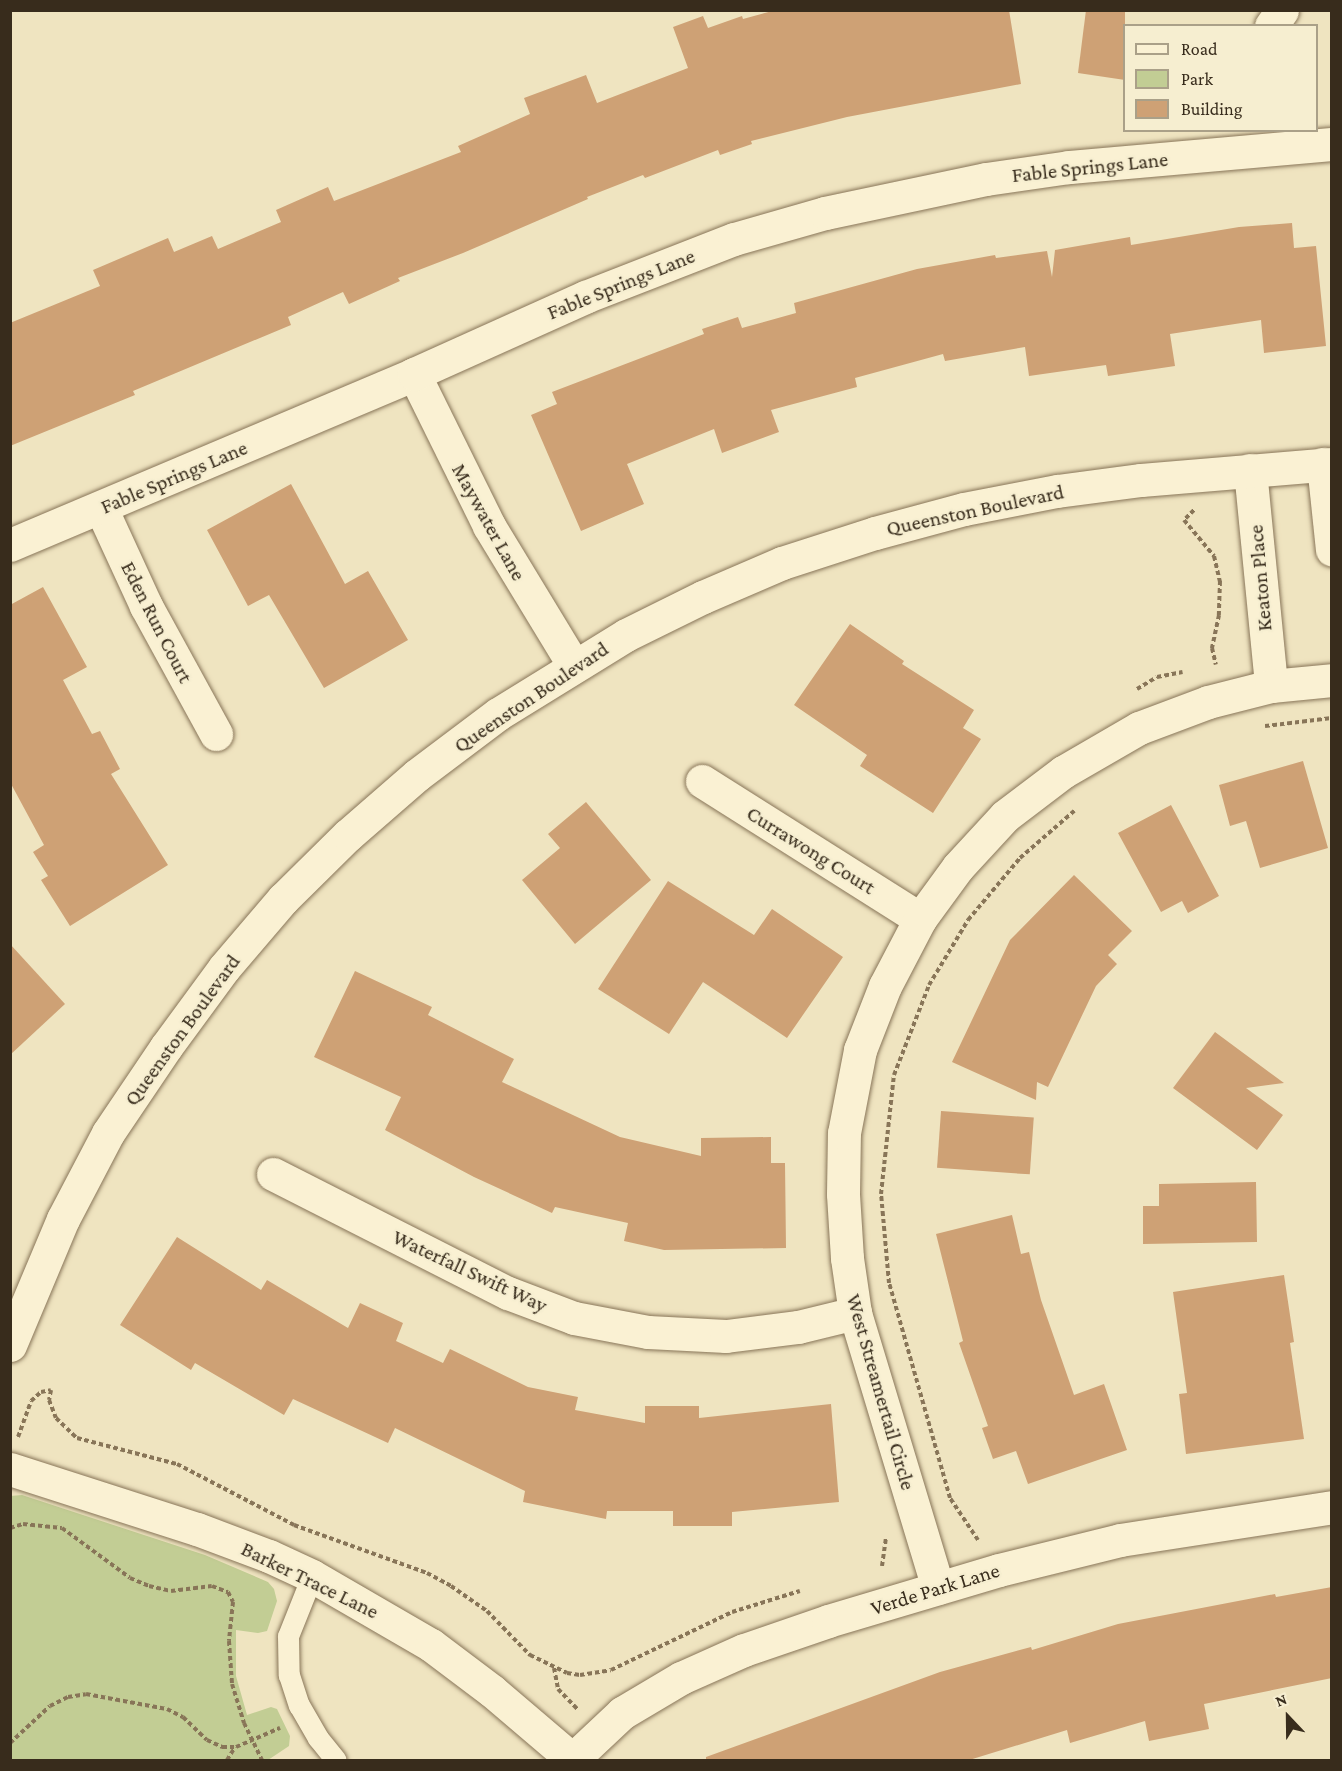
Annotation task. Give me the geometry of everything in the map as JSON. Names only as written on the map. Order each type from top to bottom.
[{"type":"street","points":[[1272,24],[1282,10]]},
{"type":"street","name":"Fable Springs Lane","points":[[10,545],[414,374],[585,297],[734,239],[825,213],[986,178],[1266,140],[1332,144]]},
{"type":"street","name":"Maywater Lane","points":[[414,374],[489,526],[574,666]]},
{"type":"street","points":[[1328,464],[1332,550]]},
{"type":"street","name":"Queenston Boulevard","points":[[10,1345],[63,1219],[108,1133],[166,1047],[224,968],[283,899],[348,835],[417,775],[498,714],[626,635],[703,597],[782,563],[875,532],[964,509],[1057,491],[1328,464]]},
{"type":"street","name":"Keaton Place","points":[[1250,470],[1270,674]]},
{"type":"street","name":"Eden Run Court","points":[[101,508],[146,606],[216,734]]},
{"type":"street","name":"West Streamertail Circle","points":[[938,1588],[855,1313],[847,1258],[843,1194],[844,1133],[860,1050],[885,986],[920,919],[958,867],[1005,816],[1063,771],[1139,728],[1208,702],[1270,674],[1318,681]]},
{"type":"street","name":"Currawong Court","points":[[702,781],[920,919]]},
{"type":"street","name":"Waterfall Swift Way","points":[[273,1174],[508,1293],[574,1318],[648,1332],[726,1335],[798,1327],[855,1313]]},
{"type":"street","name":"Barker Trace Lane","points":[[10,1469],[197,1529],[269,1556],[312,1576],[431,1645],[492,1691],[572,1760]]},
{"type":"street","name":"Verde Park Lane","points":[[572,1760],[622,1713],[681,1678],[744,1650],[999,1570],[1120,1540],[1332,1507]]},
{"type":"lane","points":[[312,1576],[288,1636],[288,1675],[299,1705],[318,1738],[336,1761]]},
{"type":"path","points":[[1184,520],[1215,556],[1220,581],[1219,615],[1212,648],[1216,666]]},
{"type":"path","points":[[1206,668],[1216,666],[1270,674]]},
{"type":"path","points":[[1130,694],[1157,677],[1187,672]]},
{"type":"path","points":[[1258,727],[1332,718]]},
{"type":"path","points":[[979,1542],[950,1498],[890,1283],[881,1194],[894,1075],[929,985],[968,920],[1020,858],[1083,803]]},
{"type":"path","points":[[18,1436],[31,1401],[41,1392],[51,1390],[49,1400],[56,1418],[77,1438],[177,1464],[294,1525],[427,1573],[452,1586],[487,1611],[530,1655],[554,1668],[558,1689],[582,1714]]},
{"type":"path","points":[[10,1528],[31,1524],[62,1528],[130,1578],[149,1586],[171,1591],[212,1586],[228,1592],[233,1602],[229,1641],[232,1684],[250,1739],[262,1761]]},
{"type":"path","points":[[882,1566],[887,1528]]},
{"type":"path","points":[[10,1743],[50,1706],[68,1697],[86,1694],[166,1709],[183,1717],[215,1744],[236,1747]]},
{"type":"path","points":[[227,1761],[236,1747],[250,1739],[285,1726]]},
{"type":"green space","points":[[22,1495],[205,1555],[268,1582],[274,1589],[277,1601],[267,1631],[258,1633],[236,1630],[236,1676],[247,1715],[271,1707],[277,1709],[290,1736],[289,1746],[268,1760],[11,1760],[10,1496]]},
{"type":"building","points":[[776,10],[1009,10],[1021,84],[847,117],[751,141],[752,144],[720,155],[718,150],[645,178],[643,175],[587,197],[588,199],[463,253],[398,278],[400,281],[349,304],[343,292],[288,317],[291,325],[133,391],[135,395],[10,446],[10,323],[100,286],[93,270],[168,238],[174,252],[212,236],[218,249],[281,222],[276,210],[328,187],[334,201],[461,152],[458,146],[530,114],[524,98],[586,75],[597,103],[688,68],[673,27],[703,16],[708,28],[742,16],[743,19]]},
{"type":"building","points":[[1086,10],[1125,10],[1123,80],[1078,73]]},
{"type":"building","points":[[1292,223],[1294,248],[1316,246],[1326,346],[1264,353],[1261,320],[1170,334],[1175,366],[1108,376],[1106,365],[1029,376],[1025,347],[945,361],[943,354],[855,378],[857,387],[771,410],[779,432],[722,453],[714,429],[627,464],[644,504],[581,531],[531,415],[557,404],[552,392],[704,334],[702,329],[738,317],[742,328],[796,313],[794,303],[917,269],[995,255],[996,258],[1047,251],[1052,277],[1055,250],[1130,237],[1131,245],[1239,227]]},
{"type":"building","points":[[291,484],[345,584],[368,571],[408,640],[324,688],[269,595],[248,606],[207,530]]},
{"type":"building","points":[[43,587],[87,667],[63,680],[92,734],[100,731],[120,769],[111,774],[168,865],[70,926],[41,880],[48,876],[33,852],[44,845],[10,782],[10,605]]},
{"type":"building","points":[[850,624],[904,661],[902,664],[974,710],[963,728],[981,739],[933,813],[860,766],[867,755],[794,705]]},
{"type":"building","points":[[1303,761],[1328,848],[1260,868],[1246,821],[1230,826],[1219,785]]},
{"type":"building","points":[[586,802],[651,880],[575,944],[522,880],[560,848],[548,834]]},
{"type":"building","points":[[1171,805],[1219,896],[1188,913],[1182,901],[1161,912],[1118,833]]},
{"type":"building","points":[[1074,875],[1132,931],[1108,955],[1117,964],[1096,986],[1048,1087],[1037,1082],[1036,1100],[952,1062],[1010,940]]},
{"type":"building","points":[[668,881],[754,935],[772,909],[843,957],[787,1038],[703,982],[669,1034],[598,989]]},
{"type":"building","points":[[10,944],[65,1004],[10,1055]]},
{"type":"building","points":[[355,971],[432,1007],[428,1015],[514,1059],[502,1082],[620,1137],[701,1156],[701,1138],[771,1137],[771,1163],[785,1163],[786,1248],[664,1250],[624,1241],[628,1223],[555,1207],[552,1213],[474,1177],[385,1130],[401,1097],[314,1057]]},
{"type":"building","points":[[1215,1032],[1284,1083],[1246,1088],[1283,1115],[1257,1150],[1173,1088]]},
{"type":"building","points":[[941,1111],[1034,1117],[1030,1174],[937,1168]]},
{"type":"building","points":[[1256,1182],[1257,1242],[1143,1244],[1143,1206],[1159,1206],[1159,1184]]},
{"type":"building","points":[[1012,1215],[1021,1254],[1029,1252],[1041,1300],[1074,1395],[1104,1384],[1127,1450],[1028,1484],[1016,1451],[993,1459],[982,1428],[988,1426],[959,1343],[963,1341],[936,1234]]},
{"type":"building","points":[[177,1237],[261,1290],[267,1280],[348,1328],[360,1303],[403,1323],[396,1341],[443,1363],[450,1349],[528,1387],[578,1397],[575,1410],[645,1423],[645,1406],[699,1406],[699,1418],[831,1404],[839,1502],[732,1512],[732,1526],[673,1526],[673,1511],[607,1511],[606,1519],[523,1502],[525,1491],[395,1428],[388,1443],[293,1399],[284,1415],[195,1363],[191,1370],[120,1325]]},
{"type":"building","points":[[1284,1275],[1294,1342],[1290,1343],[1304,1439],[1186,1454],[1179,1394],[1187,1393],[1173,1292]]},
{"type":"building","points":[[1332,1587],[1332,1678],[1204,1704],[1209,1729],[1149,1741],[1145,1721],[1070,1743],[1067,1730],[966,1761],[706,1761],[706,1757],[940,1672],[1031,1647],[1032,1650],[1118,1624],[1275,1594],[1276,1597]]}]
